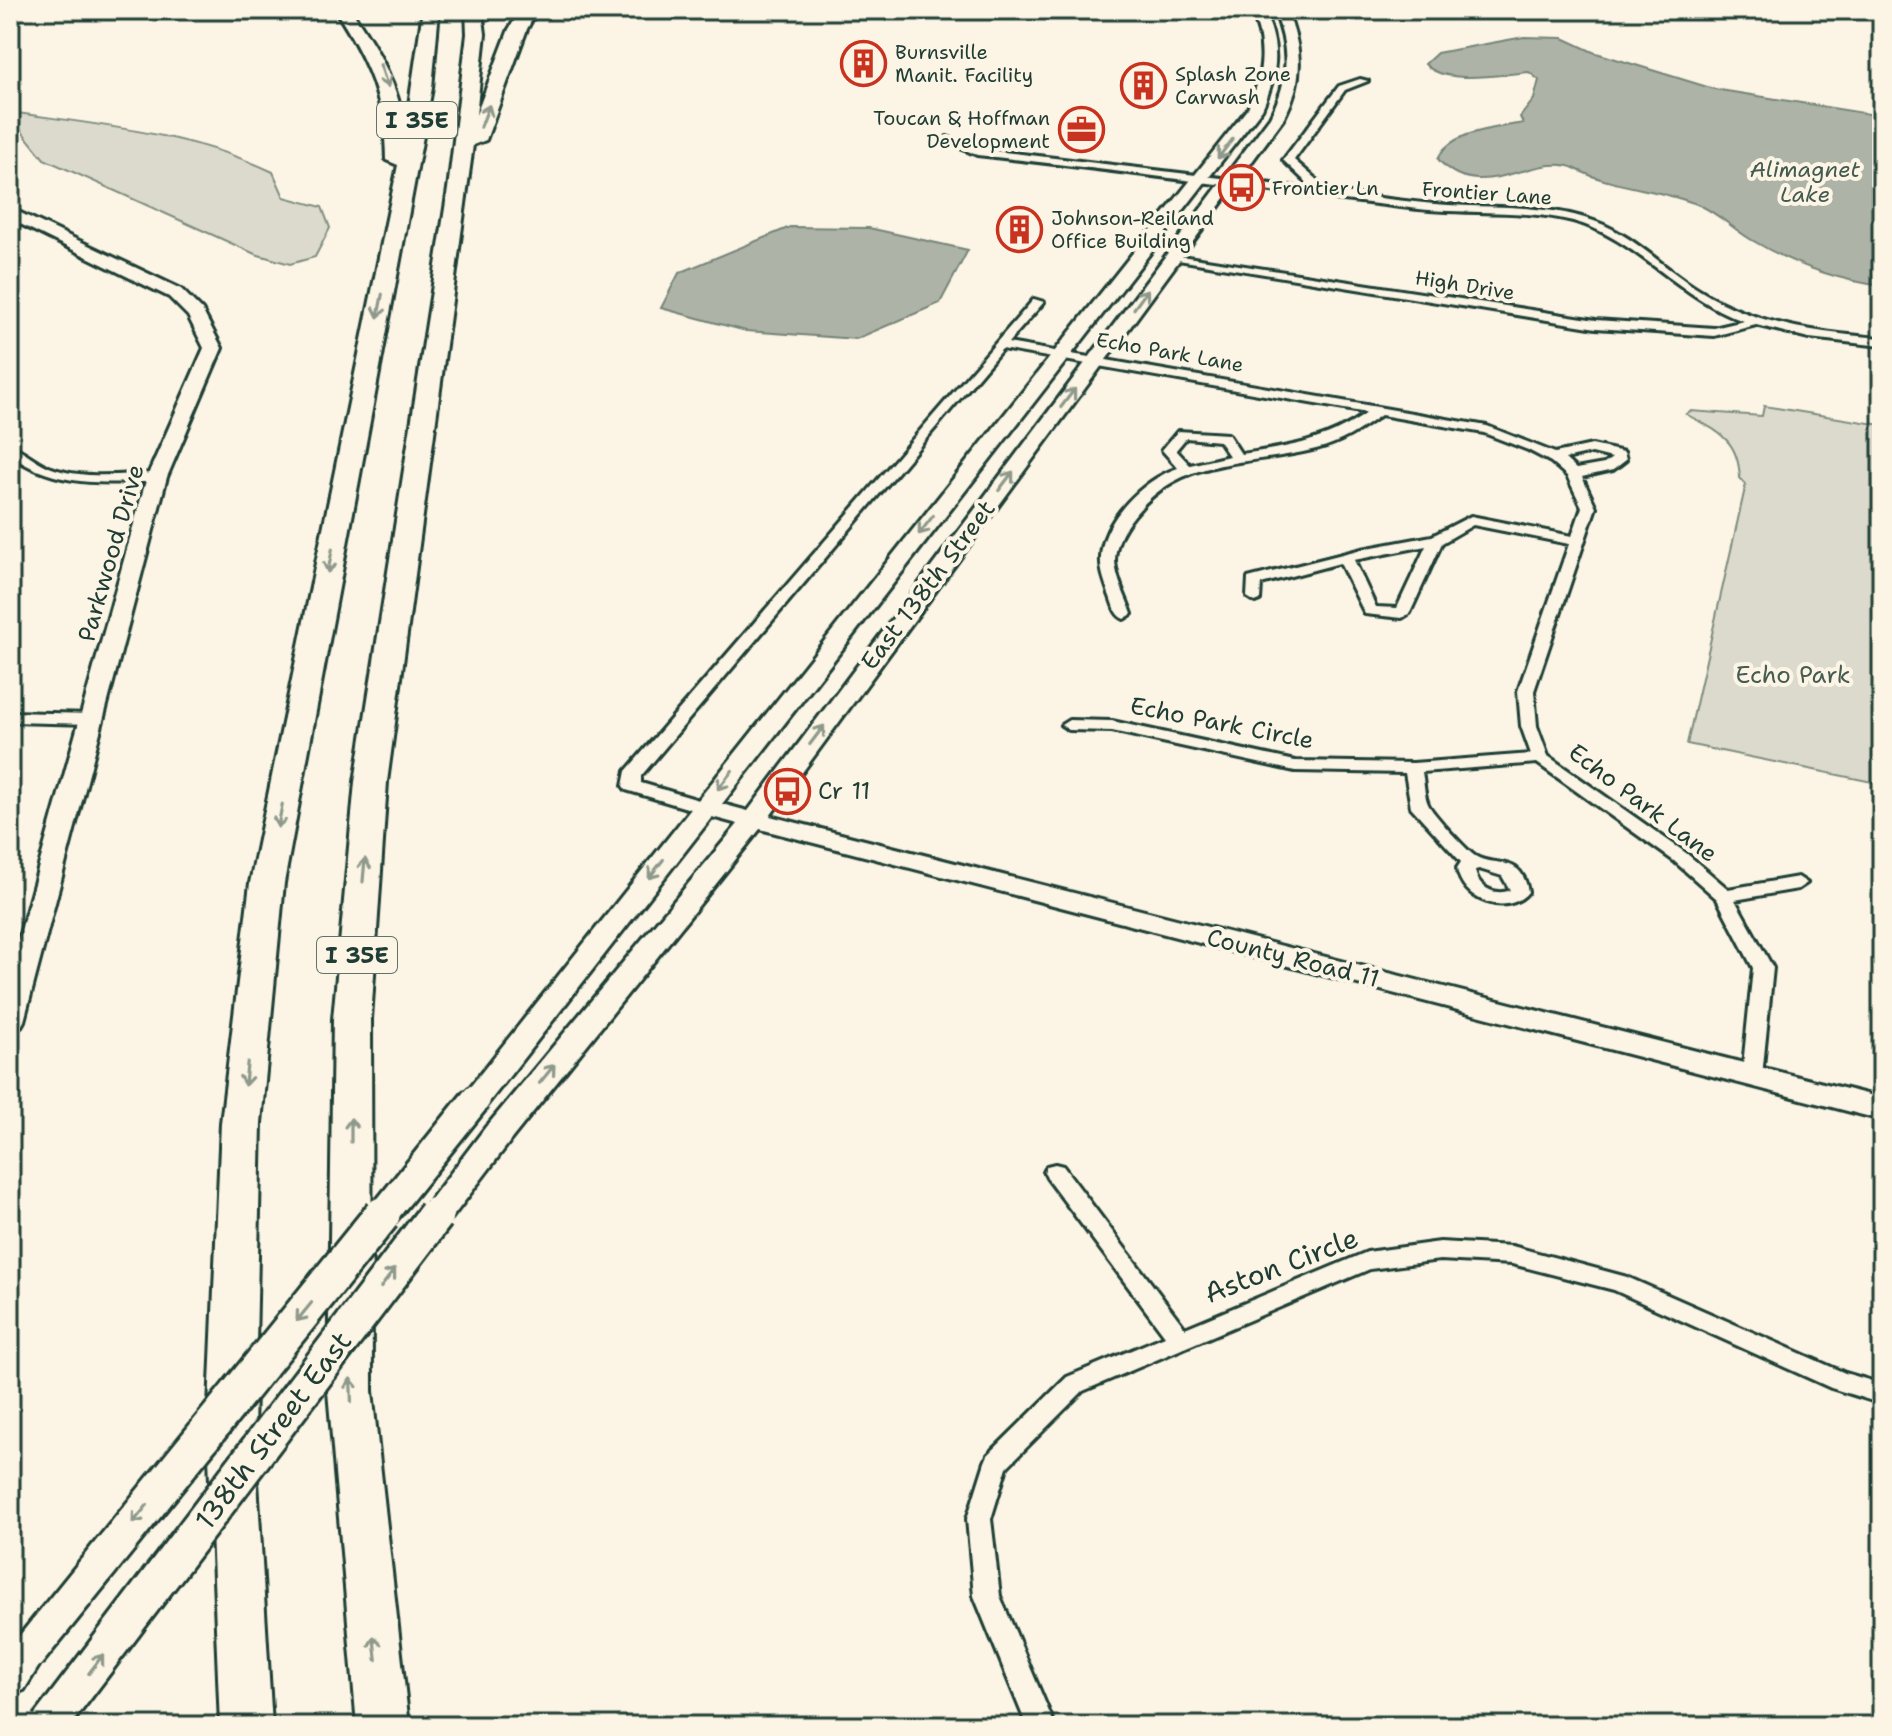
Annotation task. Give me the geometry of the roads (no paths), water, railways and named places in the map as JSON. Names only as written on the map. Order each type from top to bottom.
[{"type":"highway","points":[[343,10],[379,61],[389,92],[397,136],[395,230]]},
{"type":"highway","name":"I 35E","points":[[246,1726],[231,1432],[241,1123],[267,883],[423,88],[431,10]]},
{"type":"highway","name":"I 35E","points":[[383,1726],[350,1391],[352,1019],[371,782],[458,189],[476,34],[474,10]]},
{"type":"highway","points":[[458,189],[518,29],[529,10]]},
{"type":"main road","name":"East 138th Street","points":[[476,1099],[1255,109],[1267,84],[1272,50],[1265,23],[1257,10]]},
{"type":"main road","name":"East 138th Street","points":[[498,1134],[754,820],[1277,118],[1293,83],[1293,42],[1280,10]]},
{"type":"main road","name":"Parkwood Drive","points":[[10,213],[150,278],[175,293],[196,314],[213,348],[157,477],[10,1021]]},
{"type":"main road","name":"County Road 11","points":[[703,807],[1882,1109]]},
{"type":"main road","name":"138th Street East","points":[[19,1665],[476,1099]]},
{"type":"main road","name":"138th Street East","points":[[48,1726],[498,1134]]},
{"type":"street","points":[[1309,190],[1313,182],[1288,160],[1342,88],[1363,81]]},
{"type":"street","name":"Frontier Lane","points":[[947,140],[977,152],[1230,179],[1414,205],[1536,212],[1577,219],[1614,234],[1695,293],[1752,323],[1815,337],[1882,342]]},
{"type":"street","name":"High Drive","points":[[1172,256],[1596,324],[1714,332],[1752,323]]},
{"type":"street","points":[[703,807],[632,786],[632,775],[1038,302]]},
{"type":"street","name":"Echo Park Lane","points":[[999,345],[1487,430],[1525,443],[1574,474],[1589,507],[1526,691],[1529,726],[1541,758],[1680,857],[1724,896],[1763,968],[1752,1076]]},
{"type":"street","points":[[1124,614],[1108,563],[1111,540],[1132,501],[1166,476],[1237,458],[1300,451],[1366,423],[1377,412]]},
{"type":"street","points":[[1186,469],[1169,450],[1183,434],[1223,437],[1237,458]]},
{"type":"street","points":[[10,449],[33,468],[83,479],[157,477]]},
{"type":"street","points":[[1550,458],[1592,449],[1619,455],[1619,460],[1608,467],[1574,474]]},
{"type":"street","points":[[1255,597],[1253,581],[1345,557],[1436,540],[1471,520],[1577,541]]},
{"type":"street","points":[[1345,557],[1370,611],[1402,613],[1436,540]]},
{"type":"street","points":[[10,717],[92,719]]},
{"type":"street","name":"Echo Park Circle","points":[[1069,725],[1112,726],[1295,766],[1413,768],[1541,758]]},
{"type":"street","points":[[1413,768],[1420,807],[1472,863]]},
{"type":"street","name":"Echo Park Lane","points":[[1724,896],[1798,883]]},
{"type":"street","points":[[1055,1172],[1180,1338]]},
{"type":"street","name":"Aston Circle","points":[[1041,1726],[987,1596],[979,1519],[997,1462],[1075,1384],[1367,1261],[1440,1251],[1512,1255],[1619,1283],[1839,1381],[1882,1394]]},
{"type":"water","name":"Alimagnet Lake","points":[[1524,37],[1563,38],[1593,52],[1714,89],[1882,116],[1882,286],[1831,275],[1781,256],[1712,212],[1684,199],[1606,181],[1561,165],[1490,178],[1472,178],[1454,173],[1438,159],[1444,150],[1452,142],[1475,132],[1523,123],[1520,117],[1534,99],[1539,80],[1529,72],[1460,77],[1434,71],[1425,64],[1437,53]]},
{"type":"water","points":[[790,227],[869,228],[968,250],[940,303],[856,339],[746,331],[661,308],[679,273]]},
{"type":"place","name":"Burnsville Manit. Facility","points":[[864,64]]},
{"type":"place","name":"Splash Zone Carwash","points":[[1144,85]]},
{"type":"place","name":"Toucan & Hoffman Development","points":[[1081,129]]},
{"type":"place","name":"Frontier Ln","points":[[1241,188]]},
{"type":"place","name":"Johnson-Reiland Office Building","points":[[1020,230]]},
{"type":"place","name":"Cr 11","points":[[787,791]]},
{"type":"park label","name":"Echo Park","points":[[1793,675]]}]
